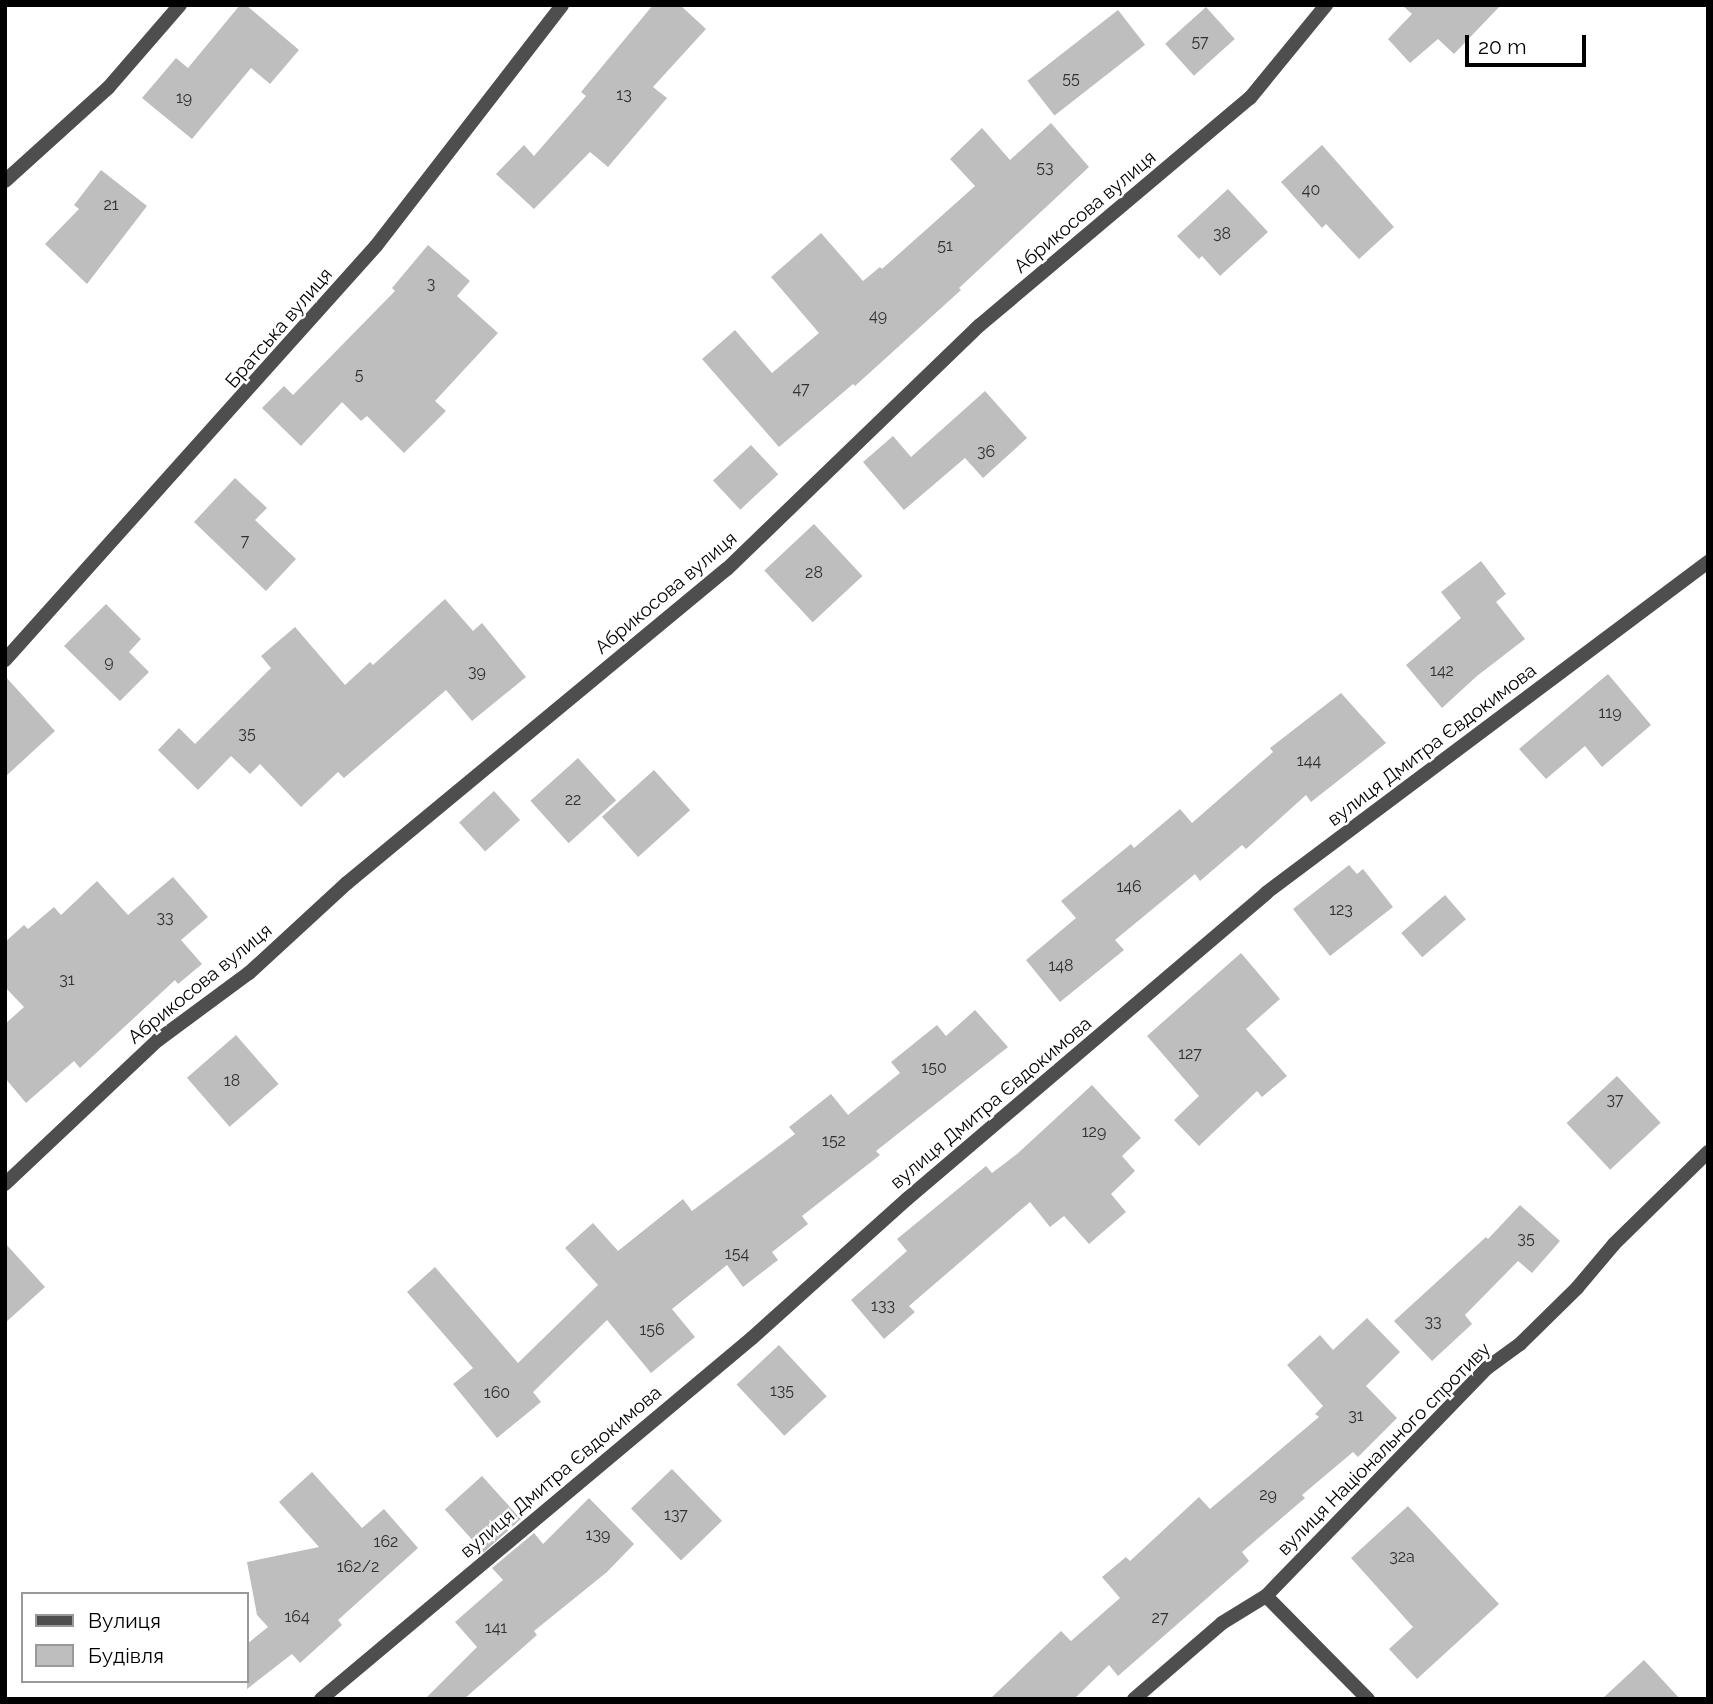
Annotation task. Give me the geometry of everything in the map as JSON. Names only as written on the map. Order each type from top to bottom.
[{"type":"street","points":[[5,181],[108,88],[180,5]]},
{"type":"street","name":"Братська вулиця","points":[[5,660],[376,246],[562,5]]},
{"type":"street","name":"Абрикосова вулиця","points":[[5,1184],[158,1040],[249,973],[347,883],[727,569],[980,325],[1250,98],[1326,5]]},
{"type":"street","name":"вулиця Дмитра Євдокимова","points":[[321,1699],[752,1338],[907,1199],[1266,893],[1708,562]]},
{"type":"street","name":"вулиця Національного спротиву","points":[[1134,1699],[1222,1623],[1266,1596],[1487,1368],[1520,1344],[1577,1288],[1614,1244],[1708,1152]]},
{"type":"street","points":[[1266,1596],[1368,1699]]},
{"type":"building","points":[[240,5],[246,5],[299,50],[270,84],[251,68],[192,139],[142,98],[176,58],[188,68]]},
{"type":"building","points":[[653,5],[680,5],[706,29],[653,87],[667,98],[608,167],[590,152],[534,209],[496,174],[524,145],[534,156],[586,96],[581,92]]},
{"type":"building","points":[[1402,5],[1501,5],[1454,54],[1438,39],[1410,63],[1388,39],[1412,14]]},
{"type":"building","points":[[1206,7],[1235,39],[1194,76],[1165,44]]},
{"type":"building","points":[[1118,10],[1145,45],[1054,115],[1027,81]]},
{"type":"building","points":[[1051,123],[1089,167],[959,288],[961,290],[855,386],[853,384],[779,447],[702,359],[735,330],[772,373],[819,333],[771,277],[821,233],[863,281],[880,267],[882,269],[975,186],[950,159],[982,128],[1010,160]]},
{"type":"building","points":[[1322,145],[1394,227],[1359,259],[1326,224],[1322,228],[1281,182]]},
{"type":"building","points":[[101,170],[147,206],[87,284],[45,244],[79,209],[74,205]]},
{"type":"building","points":[[1228,189],[1268,232],[1220,276],[1202,256],[1199,259],[1177,236]]},
{"type":"building","points":[[428,245],[470,281],[457,296],[498,333],[435,401],[446,411],[404,453],[367,416],[361,421],[342,402],[301,446],[262,408],[284,386],[293,395],[395,291],[392,288]]},
{"type":"building","points":[[985,391],[1027,438],[983,478],[965,458],[904,510],[863,462],[893,436],[911,457]]},
{"type":"building","points":[[751,445],[778,474],[740,510],[713,480]]},
{"type":"building","points":[[235,478],[267,508],[255,520],[296,559],[266,591],[194,522]]},
{"type":"building","points":[[814,524],[862,576],[813,622],[764,570]]},
{"type":"building","points":[[1481,561],[1506,594],[1496,602],[1525,639],[1477,676],[1442,708],[1406,665],[1461,618],[1441,592]]},
{"type":"building","points":[[445,599],[473,631],[482,623],[526,677],[472,721],[446,690],[344,778],[338,772],[301,807],[260,764],[250,774],[231,756],[198,790],[158,750],[179,728],[195,744],[271,668],[261,656],[295,627],[345,685],[370,662],[373,665]]},
{"type":"building","points":[[106,604],[141,639],[129,652],[149,672],[120,701],[64,646]]},
{"type":"building","points":[[1608,674],[1651,725],[1602,767],[1585,746],[1546,779],[1519,749]]},
{"type":"building","points":[[5,676],[55,731],[5,777]]},
{"type":"building","points":[[1341,693],[1386,743],[1311,802],[1306,795],[1246,849],[1242,845],[1200,881],[1195,874],[1115,940],[1124,950],[1060,1002],[1026,960],[1076,918],[1061,901],[1131,844],[1134,848],[1180,809],[1192,823],[1273,752],[1270,748]]},
{"type":"building","points":[[578,758],[616,800],[569,843],[530,801]]},
{"type":"building","points":[[654,770],[690,810],[638,857],[602,817]]},
{"type":"building","points":[[494,791],[520,820],[485,851],[459,822]]},
{"type":"building","points":[[1349,865],[1357,874],[1363,869],[1393,907],[1330,956],[1293,909]]},
{"type":"building","points":[[173,877],[208,917],[181,940],[202,964],[178,984],[175,980],[80,1068],[74,1061],[26,1103],[5,1078],[5,1024],[24,1007],[5,987],[5,942],[24,925],[28,929],[54,907],[61,915],[97,881],[128,915]]},
{"type":"building","points":[[1445,895],[1466,919],[1422,957],[1401,933]]},
{"type":"building","points":[[1241,953],[1280,999],[1246,1029],[1287,1076],[1262,1097],[1257,1091],[1199,1146],[1174,1120],[1199,1096],[1147,1036]]},
{"type":"building","points":[[975,1010],[1008,1047],[876,1151],[880,1155],[802,1216],[808,1224],[772,1252],[778,1260],[743,1287],[727,1265],[672,1309],[695,1337],[651,1373],[607,1320],[533,1392],[541,1402],[497,1438],[453,1384],[473,1368],[407,1292],[435,1267],[518,1363],[598,1285],[565,1248],[593,1223],[618,1251],[683,1199],[692,1211],[795,1134],[789,1127],[831,1094],[848,1115],[900,1073],[891,1062],[937,1025],[946,1036]]},
{"type":"building","points":[[236,1035],[279,1084],[230,1127],[187,1078]]},
{"type":"building","points":[[1617,1076],[1661,1123],[1610,1170],[1567,1123]]},
{"type":"building","points":[[1092,1085],[1141,1138],[1122,1156],[1135,1171],[1111,1194],[1126,1212],[1089,1244],[1064,1216],[1050,1227],[1030,1202],[909,1306],[915,1312],[884,1339],[851,1300],[907,1251],[897,1239],[986,1166],[992,1173],[1017,1154]]},
{"type":"building","points":[[1520,1205],[1560,1241],[1532,1273],[1518,1261],[1465,1315],[1472,1324],[1432,1361],[1394,1321],[1486,1237],[1488,1239]]},
{"type":"building","points":[[5,1243],[45,1287],[5,1323]]},
{"type":"building","points":[[1367,1318],[1400,1352],[1366,1386],[1397,1418],[1358,1457],[1353,1452],[1302,1495],[1305,1498],[1242,1552],[1249,1561],[1245,1565],[1118,1676],[1109,1665],[1074,1699],[990,1699],[1061,1631],[1071,1641],[1120,1598],[1102,1577],[1126,1557],[1130,1561],[1199,1497],[1210,1509],[1319,1417],[1315,1414],[1323,1406],[1287,1365],[1320,1335],[1333,1350]]},
{"type":"building","points":[[779,1345],[827,1396],[784,1436],[737,1385]]},
{"type":"building","points":[[672,1469],[722,1521],[681,1560],[631,1509]]},
{"type":"building","points":[[312,1472],[362,1528],[384,1509],[418,1548],[338,1620],[342,1625],[300,1663],[292,1654],[247,1689],[248,1643],[268,1627],[257,1615],[247,1562],[319,1547],[279,1502]]},
{"type":"building","points":[[482,1476],[521,1519],[484,1553],[445,1509]]},
{"type":"building","points":[[589,1498],[634,1544],[607,1572],[534,1631],[537,1635],[464,1699],[425,1699],[477,1647],[455,1622],[503,1580],[492,1568],[534,1533],[543,1544]]},
{"type":"building","points":[[1408,1506],[1499,1604],[1417,1679],[1389,1649],[1413,1627],[1351,1558]]},
{"type":"building","points":[[1644,1660],[1680,1699],[1602,1699]]}]
